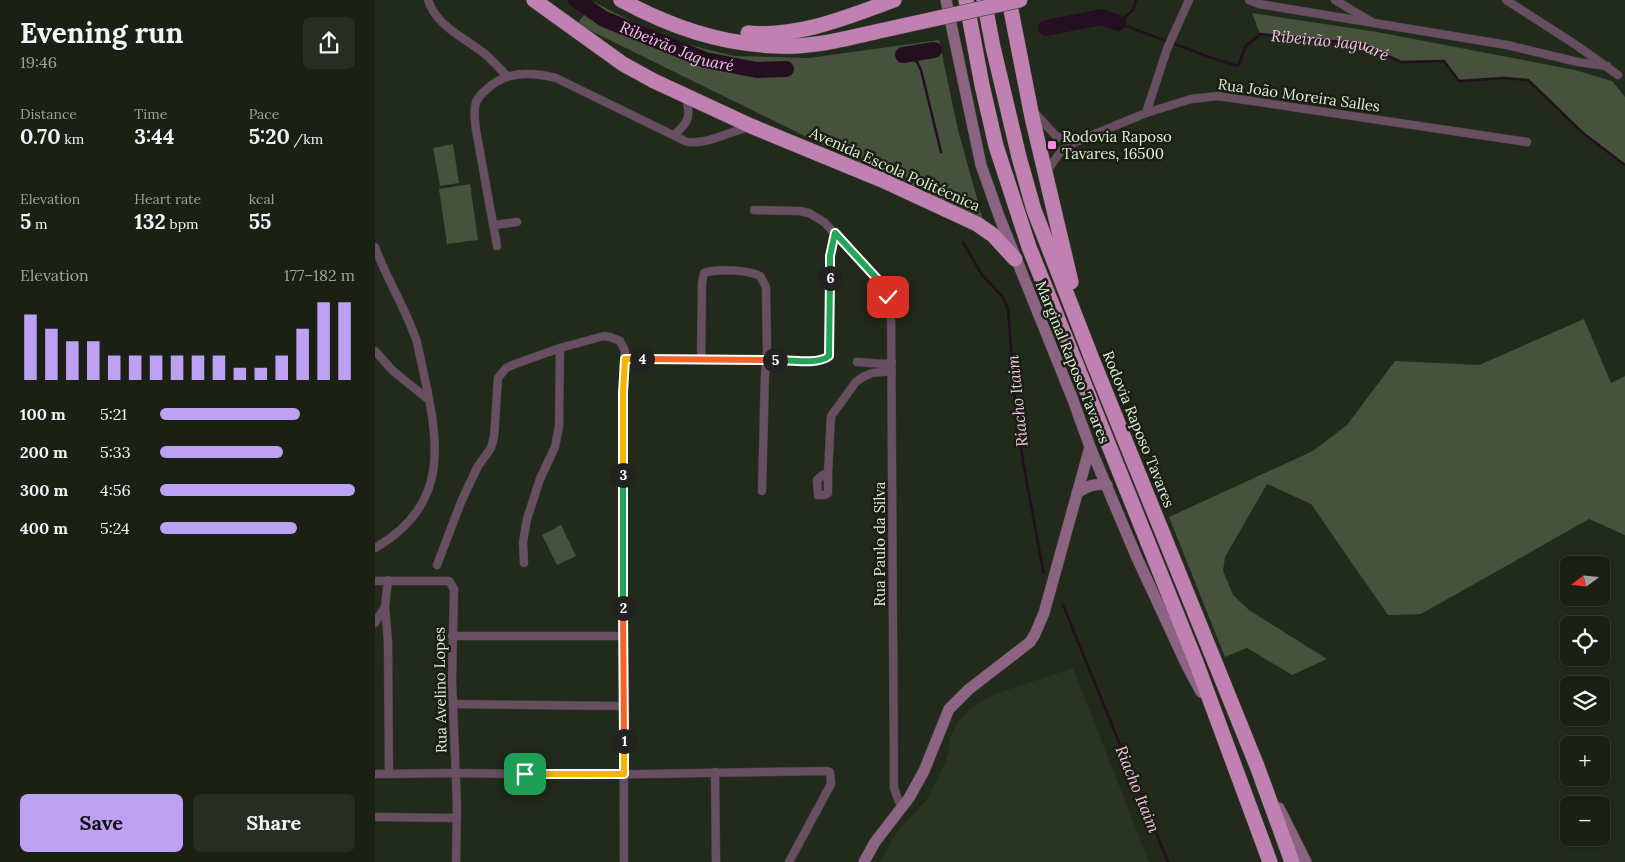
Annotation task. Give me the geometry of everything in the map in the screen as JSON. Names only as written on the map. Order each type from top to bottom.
[{"type":"highway","name":"Avenida Escola Politécnica","points":[[534,0],[623,64],[686,97],[882,180],[977,224],[993,235],[1015,259]]},
{"type":"highway","points":[[623,0],[660,19],[702,35],[778,46],[816,43],[875,32],[1020,0]]},
{"type":"highway","points":[[702,35],[727,32],[772,35],[791,32],[813,27],[894,0]]},
{"type":"highway","points":[[966,0],[996,146],[1029,247],[1196,662],[1270,862]]},
{"type":"highway","name":"Rodovia Raposo Tavares","points":[[984,0],[1019,157],[1034,210],[1257,766],[1292,862]]},
{"type":"highway","points":[[1009,0],[1045,173],[1065,258],[1092,358]]},
{"type":"main road","name":"Avenida Escola Politécnica","points":[[523,0],[559,18]]},
{"type":"main road","name":"Marginal Raposo Tavares","points":[[946,0],[981,165],[1015,259],[1073,400],[1090,447],[1137,558],[1187,666],[1217,719]]},
{"type":"main road","points":[[864,862],[875,842],[909,798],[924,771],[949,709],[968,690],[1018,652],[1035,634],[1044,613],[1090,447]]},
{"type":"main road","points":[[1077,493],[1095,484],[1107,486]]},
{"type":"main road","points":[[1257,766],[1306,862]]},
{"type":"street","points":[[428,0],[435,16],[445,26],[485,54],[507,76]]},
{"type":"street","points":[[1147,113],[1167,49],[1189,0]]},
{"type":"street","points":[[1249,0],[1259,4],[1376,24],[1507,44],[1578,62],[1607,66]]},
{"type":"street","points":[[1335,0],[1376,24]]},
{"type":"street","points":[[1506,0],[1618,75]]},
{"type":"street","points":[[497,246],[476,130],[475,113],[477,102],[482,94],[491,84],[507,76],[538,74],[556,78],[687,142],[705,142],[751,126]]},
{"type":"street","name":"Rua João Moreira Salles","points":[[1045,173],[1062,150],[1073,143],[1147,113],[1191,99],[1219,96],[1527,142]]},
{"type":"street","points":[[674,135],[687,121],[689,108],[686,97]]},
{"type":"street","points":[[1031,109],[1056,136],[1073,143]]},
{"type":"street","name":"Rua Paulo da Silva","points":[[754,210],[800,211],[809,213],[824,222],[880,282],[887,294],[891,307],[895,788],[901,807]]},
{"type":"street","points":[[494,225],[517,222]]},
{"type":"street","points":[[625,359],[816,361],[826,358],[829,353],[830,256],[835,233]]},
{"type":"street","points":[[375,247],[413,329],[436,438],[434,475],[430,490],[421,506],[400,531],[375,548]]},
{"type":"street","points":[[701,360],[703,276],[707,271],[726,270],[756,274],[765,282],[766,300],[762,491]]},
{"type":"street","points":[[437,565],[461,502],[478,466],[491,448],[494,437],[498,378],[506,368],[560,348],[604,336],[618,340],[623,346],[625,359],[623,393],[624,862]]},
{"type":"street","points":[[524,563],[523,542],[527,519],[540,479],[555,447],[559,426],[560,348]]},
{"type":"street","points":[[375,351],[393,371],[429,400]]},
{"type":"street","points":[[857,362],[885,364],[892,362]]},
{"type":"street","points":[[828,473],[831,416],[856,382],[872,373],[892,371]]},
{"type":"street","points":[[375,580],[388,580],[385,607],[389,774]]},
{"type":"street","name":"Rua Avelino Lopes","points":[[388,580],[449,582],[454,589],[452,636],[457,818],[456,862]]},
{"type":"street","points":[[375,623],[385,607]]},
{"type":"street","points":[[452,636],[624,636]]},
{"type":"street","points":[[453,704],[624,706]]},
{"type":"street","points":[[715,772],[716,862]]},
{"type":"street","points":[[375,774],[830,772],[831,784],[789,862]]},
{"type":"street","points":[[375,817],[457,818]]},
{"type":"shaded area","points":[[594,2],[666,39],[734,56],[809,58],[939,40],[958,130],[984,224],[577,24]]},
{"type":"shaded area","points":[[1252,13],[1377,32],[1575,70],[1612,81],[1625,97],[1625,165],[1583,133],[1528,80],[1503,78],[1459,81],[1444,61],[1401,62],[1363,44],[1260,34]]},
{"type":"shaded area","points":[[453,144],[459,183],[440,186],[433,148]]},
{"type":"shaded area","points":[[470,184],[478,240],[447,244],[439,189]]},
{"type":"shaded area","points":[[1584,319],[1611,383],[1625,376],[1625,535],[1589,519],[1421,614],[1388,615],[1311,504],[1267,484],[1225,557],[1223,571],[1233,595],[1249,610],[1327,659],[1292,675],[1247,648],[1225,657],[1169,517],[1313,451],[1347,425],[1395,361],[1479,365]]},
{"type":"shaded area","points":[[561,525],[576,556],[557,565],[542,535]]},
{"type":"shaded area","points":[[1073,668],[1149,862],[880,862],[896,833],[928,798],[945,764],[951,734],[958,722],[969,710],[992,695]]},
{"type":"waterway","name":"Ribeirão Jaguaré","points":[[576,0],[604,19],[705,60],[757,70],[786,69]]},
{"type":"waterway","name":"Ribeirão Jaguaré","points":[[1136,0],[1133,10],[1118,23],[1238,66],[1246,46],[1260,34],[1363,44],[1401,62],[1444,61],[1459,81],[1503,78],[1528,80],[1583,133],[1625,165]]},
{"type":"waterway","name":"Ribeirão Jaguaré","points":[[1046,28],[1102,17],[1118,23]]},
{"type":"waterway","name":"Ribeirão Jaguaré","points":[[903,55],[934,50]]},
{"type":"waterway","name":"Riacho Itaim","points":[[903,55],[917,62],[921,70],[941,152]]},
{"type":"waterway","name":"Riacho Itaim","points":[[963,242],[982,275],[1003,297],[1008,309],[1015,400],[1023,461],[1044,573]]},
{"type":"waterway","name":"Riacho Itaim","points":[[1063,605],[1168,862]]},
{"type":"place","name":"Rodovia Raposo Tavares, 16500","points":[[1052,145]]},
{"type":"route","points":[[525,774],[624,774],[623,393],[625,359],[816,361],[826,358],[829,356],[830,256],[835,233],[880,282],[888,297]]}]
